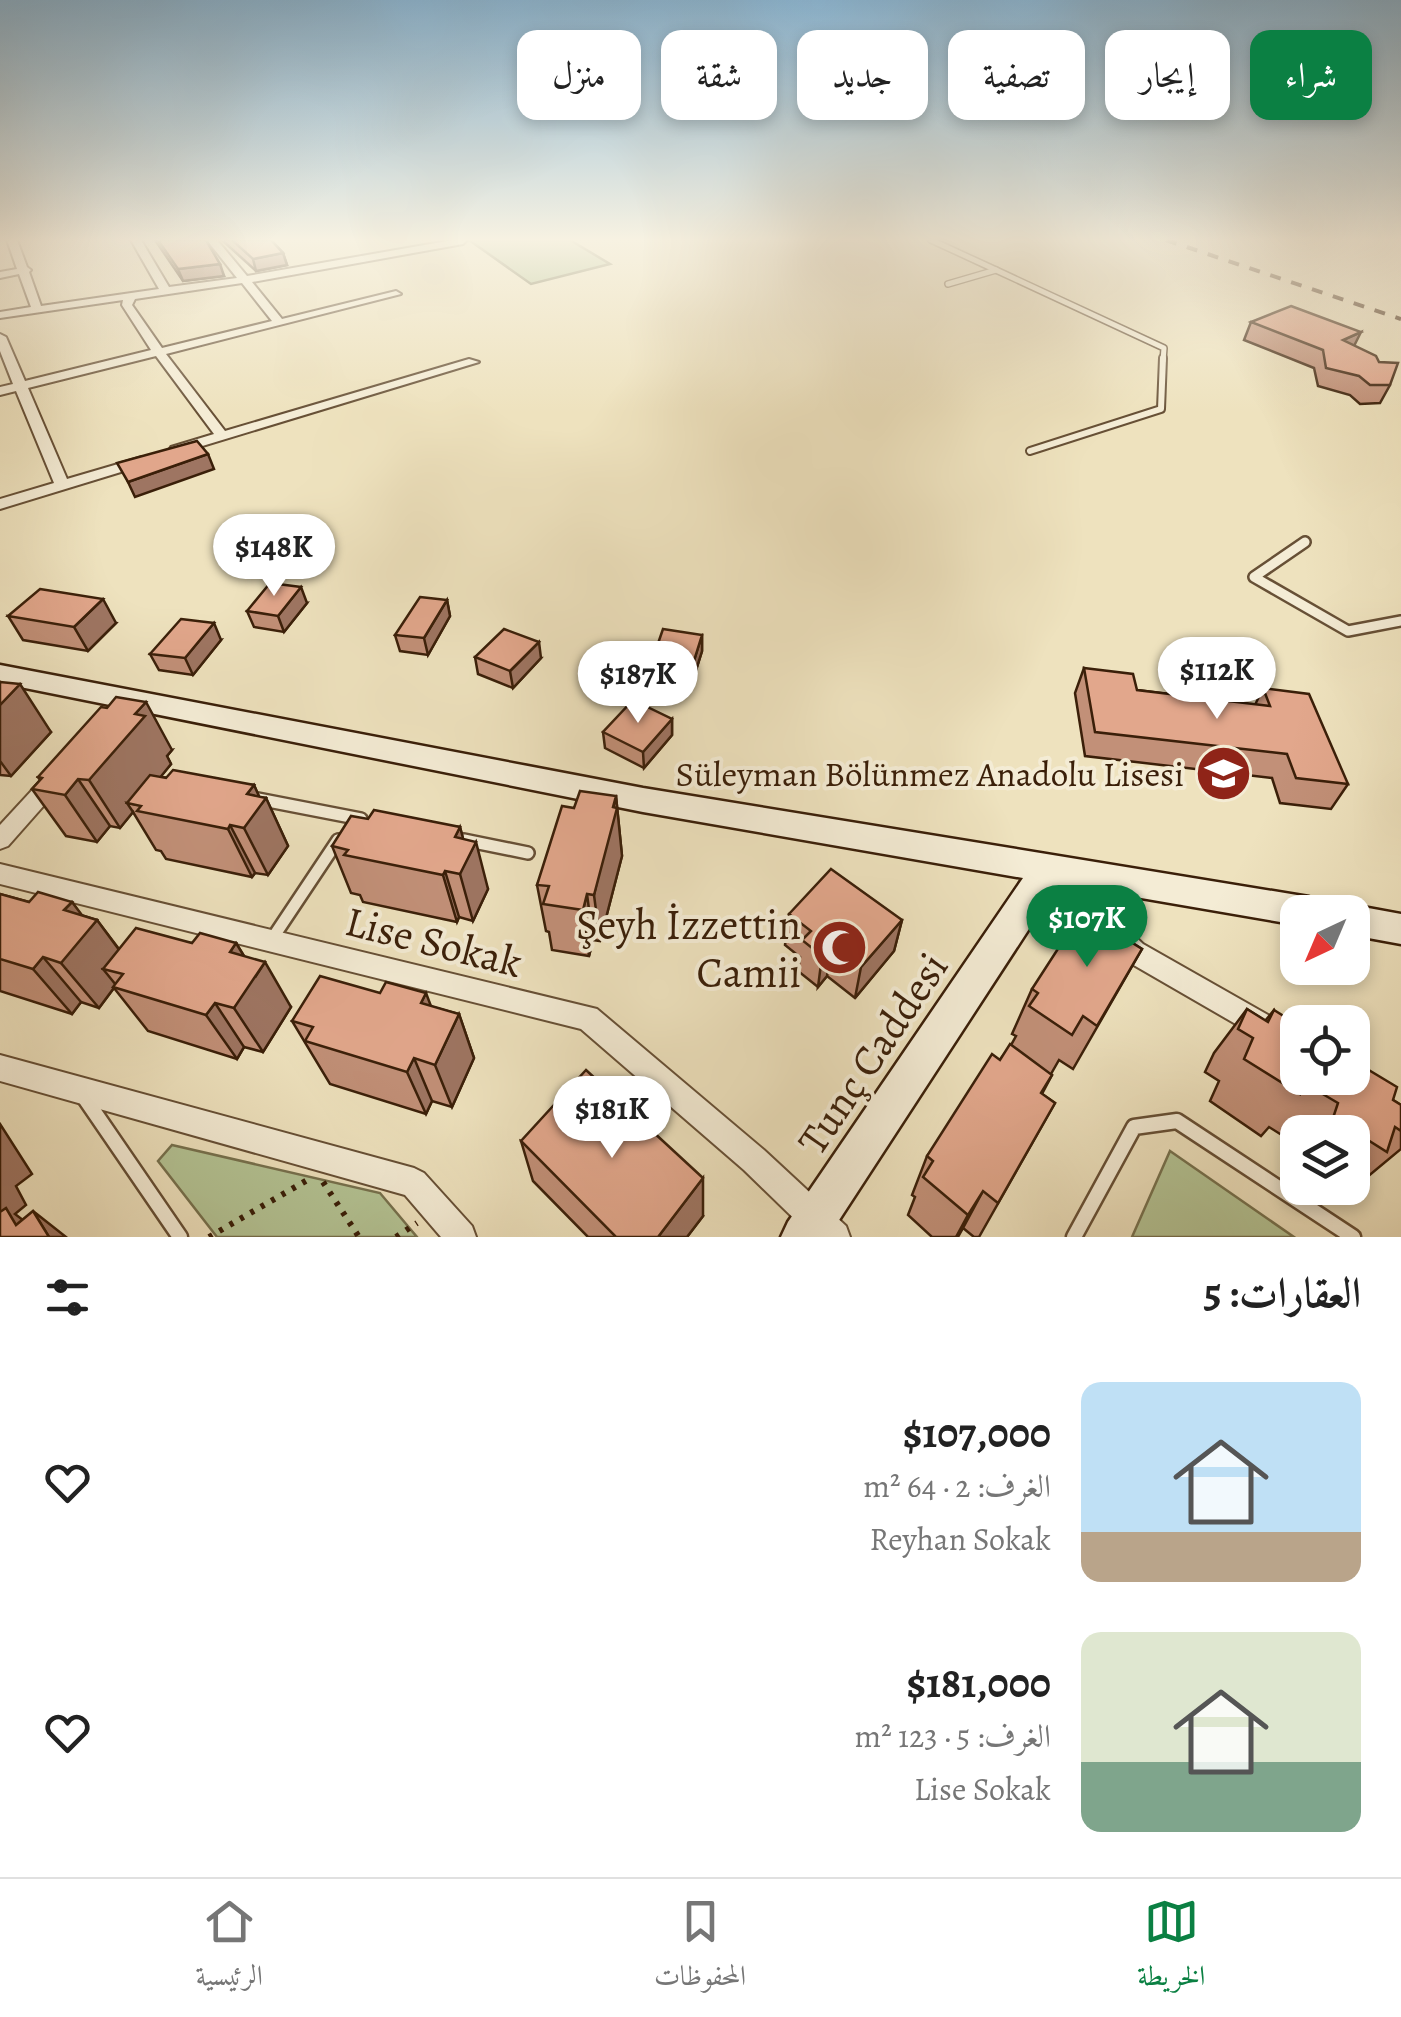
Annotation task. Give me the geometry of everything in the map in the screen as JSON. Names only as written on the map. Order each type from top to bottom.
[{"type":"street","points":[[33,298],[36,307]]},
{"type":"street","points":[[0,315],[116,298]]},
{"type":"street","points":[[130,298],[127,305],[157,351],[222,436]]},
{"type":"street","points":[[259,298],[278,321]]},
{"type":"street","points":[[0,392],[380,298]]},
{"type":"street","points":[[2,346],[62,485]]},
{"type":"street","points":[[168,452],[473,362]]},
{"type":"street","points":[[0,504],[151,458]]},
{"type":"street","points":[[0,674],[122,705],[644,800],[1280,907]]},
{"type":"street","points":[[0,840],[64,769]]},
{"type":"street","points":[[1046,867],[1134,952],[1280,1037]]},
{"type":"street","name":"Tunç Caddesi","points":[[818,1231],[1024,908],[1046,867]]},
{"type":"street","name":"Lise Sokak","points":[[0,874],[588,1018],[818,1231]]},
{"type":"street","points":[[1370,923],[1401,929]]},
{"type":"street","points":[[0,1068],[414,1184],[461,1237]]},
{"type":"lane","points":[[1030,450],[1161,409],[1164,348],[1056,298]]},
{"type":"lane","points":[[1305,542],[1254,577],[1348,631],[1401,621]]},
{"type":"lane","points":[[242,795],[373,822]]},
{"type":"lane","points":[[270,942],[353,818]]},
{"type":"lane","points":[[450,837],[528,853]]},
{"type":"lane","points":[[80,1090],[180,1237]]},
{"type":"lane","points":[[1074,1237],[1134,1128],[1177,1121],[1353,1237]]},
{"type":"path","points":[[209,1237],[318,1174],[359,1237]]},
{"type":"green space","points":[[172,1145],[380,1193],[417,1237],[217,1237],[158,1161]]},
{"type":"green space","points":[[1170,1151],[1294,1237],[1132,1237]]},
{"type":"building","points":[[1291,306],[1361,332],[1343,340],[1376,356],[1379,362],[1398,363],[1390,385],[1370,385],[1359,376],[1326,368],[1323,350],[1251,322]]},
{"type":"building","points":[[197,441],[208,454],[128,482],[117,463]]},
{"type":"building","points":[[270,583],[301,587],[278,616],[247,611]]},
{"type":"building","points":[[40,589],[103,599],[74,627],[8,616]]},
{"type":"building","points":[[420,597],[447,600],[424,638],[395,635]]},
{"type":"building","points":[[181,619],[214,623],[185,658],[150,654]]},
{"type":"building","points":[[504,629],[539,642],[510,671],[475,657]]},
{"type":"building","points":[[663,629],[702,635],[692,667],[652,661]]},
{"type":"building","points":[[1084,668],[1133,674],[1137,690],[1270,706],[1263,688],[1309,694],[1348,784],[1296,778],[1287,754],[1095,732]]},
{"type":"building","points":[[0,682],[20,684],[0,705]]},
{"type":"building","points":[[116,697],[146,702],[135,714],[145,716],[89,780],[78,779],[65,795],[32,789],[42,778],[38,777],[101,707],[107,708]]},
{"type":"building","points":[[633,700],[672,719],[643,752],[603,732]]},
{"type":"building","points":[[173,770],[254,785],[247,794],[266,798],[244,828],[230,825],[228,829],[137,811],[141,806],[127,803],[150,775],[166,778]]},
{"type":"building","points":[[580,791],[616,796],[613,807],[617,808],[594,895],[587,894],[583,910],[543,904],[549,886],[537,885],[562,806],[574,808]]},
{"type":"building","points":[[374,810],[460,827],[455,837],[476,842],[460,874],[445,871],[443,875],[344,855],[348,850],[332,846],[351,816],[368,819]]},
{"type":"building","points":[[831,869],[902,920],[861,967],[832,945],[822,956],[802,940],[811,931],[789,914]]},
{"type":"building","points":[[38,892],[72,902],[64,910],[97,920],[61,963],[43,957],[33,969],[0,959],[0,894],[29,902]]},
{"type":"building","points":[[1098,902],[1137,926],[1128,940],[1142,949],[1097,1026],[1083,1016],[1072,1035],[1029,1006],[1038,993],[1032,989],[1083,910],[1090,915]]},
{"type":"building","points":[[136,928],[192,943],[200,933],[236,943],[230,952],[265,962],[234,1008],[215,1003],[206,1015],[113,987],[123,974],[103,969]]},
{"type":"building","points":[[320,976],[380,993],[386,982],[426,993],[421,1003],[459,1014],[435,1065],[414,1058],[407,1072],[305,1041],[313,1027],[292,1021]]},
{"type":"building","points":[[1247,1009],[1268,1022],[1274,1010],[1280,1014],[1280,1082],[1244,1059],[1253,1038],[1238,1029]]},
{"type":"building","points":[[1010,1044],[1052,1075],[1041,1093],[1055,1103],[998,1203],[983,1191],[968,1215],[923,1177],[933,1161],[927,1156],[992,1054],[1000,1060]]},
{"type":"building","points":[[586,1070],[703,1178],[658,1237],[616,1237],[521,1141]]},
{"type":"building","points":[[1370,1071],[1397,1087],[1393,1100],[1401,1105],[1401,1131],[1395,1127],[1387,1152],[1370,1141],[1370,1115],[1334,1115],[1338,1103],[1324,1095],[1370,1095]]},
{"type":"building","points":[[6,1208],[16,1225],[33,1211],[49,1237],[0,1237],[0,1212]]},
{"type":"railway","points":[[1338,298],[1401,319]]},
{"type":"place","name":"Süleyman Bölünmez Anadolu Lisesi","points":[[1223,774]]},
{"type":"place","name":"Şeyh İzzettin Camii","points":[[840,948]]}]
